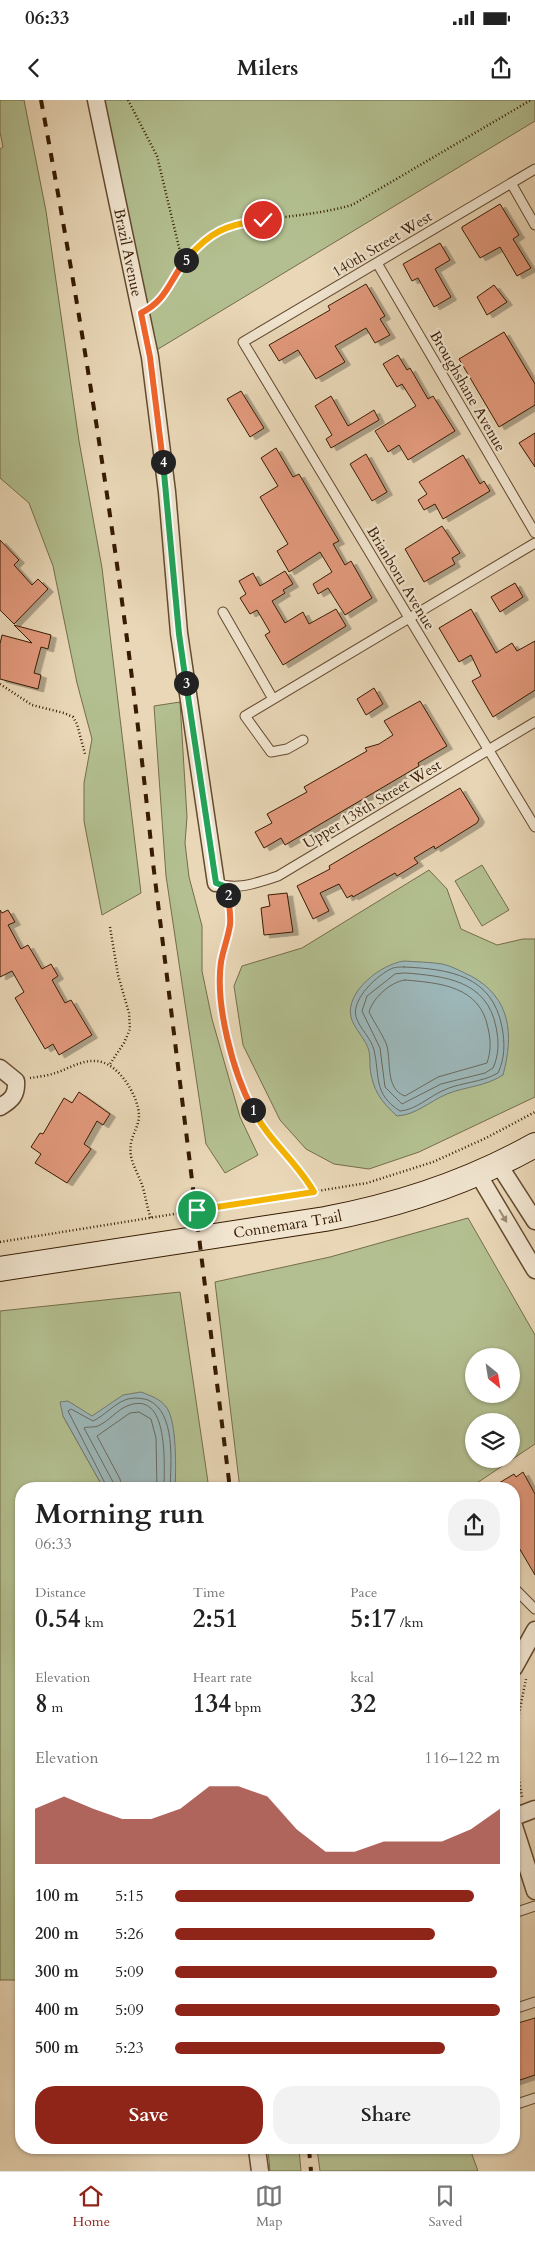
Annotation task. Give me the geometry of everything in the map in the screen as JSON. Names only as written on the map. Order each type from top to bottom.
[{"type":"street","name":"Brazil Avenue","points":[[96,100],[150,357],[167,492],[179,634],[221,885]]},
{"type":"street","points":[[0,1068],[16,1081],[17,1091],[10,1101],[0,1107]]},
{"type":"street","name":"Connemara Trail","points":[[0,1269],[325,1219],[377,1209],[443,1188],[488,1170],[535,1145]]},
{"type":"street","points":[[488,1170],[535,1222]]},
{"type":"street","points":[[488,1170],[535,1270]]},
{"type":"street","points":[[521,1671],[535,1630]]},
{"type":"street","points":[[520,1815],[535,1809]]},
{"type":"street","points":[[520,1845],[535,1891]]},
{"type":"street","points":[[258,2154],[260,2171]]},
{"type":"lane","name":"140th Street West","points":[[243,342],[535,169]]},
{"type":"lane","points":[[511,183],[535,225]]},
{"type":"lane","name":"Broughshane Avenue","points":[[377,263],[535,533]]},
{"type":"lane","name":"Brianboru Avenue","points":[[243,342],[535,827]]},
{"type":"lane","points":[[303,740],[287,749],[271,752],[245,716],[535,543]]},
{"type":"lane","points":[[223,612],[273,699]]},
{"type":"lane","name":"Upper 138th Street West","points":[[221,885],[252,884],[278,876],[535,722]]},
{"type":"lane","points":[[520,1594],[535,1609]]},
{"type":"lane","points":[[520,1911],[535,1906]]},
{"type":"lane","points":[[520,2007],[535,2002]]},
{"type":"lane","points":[[520,2103],[535,2098]]},
{"type":"path","points":[[128,100],[157,156],[182,264]]},
{"type":"path","points":[[141,313],[163,297],[182,264],[208,236],[246,222],[324,212],[352,205],[531,100]]},
{"type":"path","points":[[0,684],[32,705],[73,717],[77,724],[85,754]]},
{"type":"path","points":[[221,885],[230,916],[219,983],[231,1052],[245,1094],[259,1121],[314,1192]]},
{"type":"path","points":[[110,927],[118,974],[130,1013],[130,1029],[124,1043],[110,1064]]},
{"type":"path","points":[[16,1081],[53,1074],[80,1063],[95,1061],[110,1064],[132,1092],[137,1105],[139,1114],[138,1122],[131,1137],[131,1157],[143,1188],[151,1218]]},
{"type":"path","points":[[0,1242],[367,1183],[433,1162],[486,1138],[535,1112]]},
{"type":"path","points":[[520,1684],[521,1671]]},
{"type":"green space","points":[[0,100],[24,100],[46,211],[79,441],[102,568],[141,893],[102,915],[84,821],[84,783],[92,739],[77,683],[53,566],[29,503],[0,478],[0,149],[3,147],[0,132]]},
{"type":"green space","points":[[93,100],[535,100],[535,121],[145,357]]},
{"type":"green space","points":[[180,702],[187,817],[185,843],[189,877],[202,926],[202,971],[212,1019],[240,1117],[258,1155],[225,1173],[206,1144],[166,876],[154,706]]},
{"type":"green space","points":[[482,865],[509,910],[482,926],[455,881]]},
{"type":"green space","points":[[429,870],[447,889],[461,929],[497,945],[523,939],[535,939],[535,1097],[419,1152],[369,1169],[334,1164],[306,1149],[280,1120],[243,1045],[234,986],[242,966],[302,948]]},
{"type":"green space","points":[[468,1218],[535,1335],[535,1444],[520,1454],[520,1413],[465,1413],[465,1468],[499,1468],[478,1482],[239,1482],[215,1282],[330,1257]]},
{"type":"green space","points":[[180,1292],[208,1482],[175,1482],[174,1435],[98,1413],[92,1417],[83,1412],[63,1416],[100,1482],[15,1482],[15,1980],[0,1980],[0,1311]]},
{"type":"green space","points":[[268,2154],[299,2154],[301,2171],[270,2171]]},
{"type":"green space","points":[[318,2154],[472,2154],[478,2171],[320,2171]]},
{"type":"water","points":[[404,961],[446,965],[471,976],[484,985],[502,1006],[508,1031],[508,1045],[503,1075],[489,1082],[454,1091],[417,1110],[397,1116],[386,1106],[375,1088],[371,1075],[369,1051],[351,1017],[351,1007],[359,989],[367,980],[386,967]]},
{"type":"water","points":[[141,1392],[156,1398],[167,1408],[173,1424],[175,1482],[100,1482],[63,1416],[60,1402],[68,1401],[92,1416],[123,1395]]},
{"type":"building","points":[[500,204],[519,235],[513,239],[531,268],[517,276],[500,247],[480,258],[462,229],[462,227]]},
{"type":"building","points":[[440,243],[450,260],[435,269],[451,297],[434,307],[418,278],[412,281],[403,264]]},
{"type":"building","points":[[366,284],[385,316],[380,319],[390,335],[375,343],[366,328],[335,346],[345,362],[316,379],[298,350],[279,361],[269,345],[330,310],[328,306]]},
{"type":"building","points":[[494,285],[507,302],[487,315],[477,297]]},
{"type":"building","points":[[504,332],[535,384],[535,405],[499,427],[459,359]]},
{"type":"building","points":[[398,355],[407,370],[410,368],[428,399],[433,396],[455,431],[408,460],[399,445],[388,452],[375,431],[416,406],[402,384],[397,387],[383,364]]},
{"type":"building","points":[[241,391],[264,428],[250,437],[227,399]]},
{"type":"building","points":[[331,396],[348,426],[374,410],[379,420],[331,448],[326,439],[332,435],[315,406]]},
{"type":"building","points":[[535,433],[535,467],[519,443]]},
{"type":"building","points":[[276,448],[293,477],[299,474],[339,541],[333,544],[345,565],[351,561],[372,598],[345,615],[328,588],[318,594],[313,584],[332,572],[320,552],[289,572],[277,551],[288,544],[260,497],[278,486],[261,458]]},
{"type":"building","points":[[366,454],[387,492],[372,501],[350,464]]},
{"type":"building","points":[[463,455],[480,484],[484,481],[490,491],[443,519],[435,504],[424,510],[418,500],[427,494],[419,482]]},
{"type":"building","points":[[442,526],[460,553],[452,558],[455,564],[424,582],[405,549]]},
{"type":"building","points":[[0,540],[19,560],[14,565],[32,585],[38,579],[48,589],[14,624],[0,610]]},
{"type":"building","points":[[285,571],[293,584],[283,590],[285,593],[272,601],[285,623],[303,612],[309,624],[336,609],[346,626],[283,665],[265,635],[270,632],[257,610],[250,614],[240,598],[246,594],[239,581],[253,573],[260,586]]},
{"type":"building","points":[[515,583],[523,597],[500,612],[491,597]]},
{"type":"building","points":[[471,609],[496,653],[512,643],[517,651],[535,641],[535,690],[493,717],[472,681],[481,676],[471,655],[459,662],[439,628]]},
{"type":"building","points":[[14,625],[51,635],[48,649],[41,647],[34,673],[41,675],[38,689],[0,679],[0,644],[2,635],[32,643]]},
{"type":"building","points":[[374,688],[383,704],[366,715],[357,699]]},
{"type":"building","points":[[420,701],[447,746],[418,763],[419,766],[285,845],[281,838],[264,848],[255,832],[272,823],[267,814],[307,792],[304,787],[367,751],[365,748],[379,744],[393,735],[384,721]]},
{"type":"building","points":[[460,788],[479,819],[477,823],[435,849],[434,846],[414,858],[418,863],[397,876],[395,873],[353,897],[352,895],[347,898],[339,884],[320,893],[329,911],[313,919],[297,886],[330,869],[329,866]]},
{"type":"building","points":[[287,893],[293,932],[264,935],[261,908],[270,906],[268,895]]},
{"type":"building","points":[[0,910],[2,913],[8,910],[15,922],[8,925],[21,949],[28,945],[42,969],[51,964],[58,976],[52,980],[65,1003],[71,1000],[92,1035],[59,1055],[53,1044],[45,1049],[15,998],[24,992],[12,971],[0,977]]},
{"type":"building","points":[[79,1092],[110,1114],[103,1125],[97,1121],[84,1144],[91,1149],[67,1183],[35,1163],[41,1154],[31,1147],[40,1133],[43,1134],[64,1098],[72,1103]]},
{"type":"building","points":[[523,1472],[535,1494],[535,1575],[520,1549],[520,1482],[501,1482],[514,1474],[516,1477]]},
{"type":"building","points":[[535,2018],[535,2075],[520,2080],[520,2022]]},
{"type":"railway","points":[[41,100],[75,290],[119,576],[229,1482]]},
{"type":"railway","points":[[309,2154],[311,2171]]},
{"type":"route","points":[[197,1210],[314,1192],[294,1163],[270,1137],[259,1121],[248,1100],[231,1052],[219,983],[221,962],[230,926],[227,887],[216,883],[179,634],[167,492],[150,357],[141,313],[163,297],[182,264],[208,236],[235,224],[263,220]]}]
